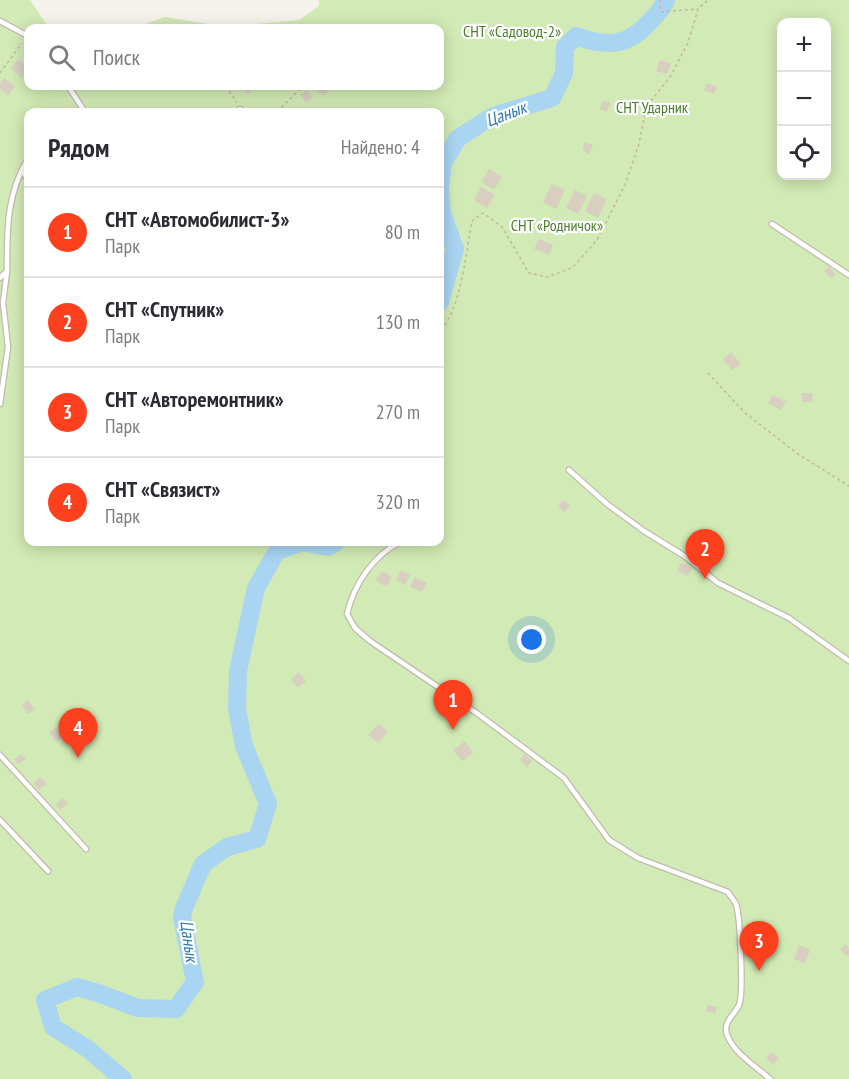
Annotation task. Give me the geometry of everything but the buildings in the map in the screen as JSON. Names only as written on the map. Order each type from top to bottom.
[{"type":"lane","points":[[0,21],[24,33]]},
{"type":"lane","points":[[70,90],[82,108]]},
{"type":"lane","points":[[0,404],[8,347],[3,303],[7,271],[9,206],[24,166]]},
{"type":"lane","points":[[772,224],[849,275]]},
{"type":"lane","points":[[0,278],[7,271]]},
{"type":"lane","points":[[569,470],[607,504],[644,531],[686,557],[718,583],[789,618],[849,661]]},
{"type":"lane","points":[[394,546],[376,558],[351,597],[347,614],[355,628],[370,641],[478,714],[564,778],[609,840],[638,858],[728,892],[736,905],[741,957],[740,1004],[729,1017],[726,1029],[728,1038],[741,1054],[770,1079]]},
{"type":"lane","points":[[0,755],[86,849]]},
{"type":"lane","points":[[0,820],[48,871]]},
{"type":"path","points":[[660,0],[661,12],[698,9]]},
{"type":"path","points":[[444,326],[456,302],[472,221],[483,213],[502,227],[529,273],[547,277],[572,268],[597,240],[626,185],[639,144],[646,107],[670,77],[688,43],[698,9],[708,0]]},
{"type":"path","points":[[0,74],[24,41]]},
{"type":"path","points":[[228,90],[238,108]]},
{"type":"path","points":[[281,108],[299,90]]},
{"type":"path","points":[[708,373],[746,413],[798,454],[849,486]]},
{"type":"green space","points":[[0,0],[30,0],[46,24],[24,24],[24,90],[444,90],[444,24],[257,24],[299,20],[319,6],[319,0],[849,0],[849,1079],[0,1079]]},
{"type":"green space","points":[[165,17],[208,24],[145,24]]},
{"type":"waterway","name":"Цанык","points":[[444,161],[458,138],[493,116],[552,98],[564,73],[565,47],[576,36],[608,43],[627,39],[644,28],[666,0]]},
{"type":"waterway","name":"Цанык","points":[[444,219],[455,249],[444,288]]},
{"type":"waterway","name":"Цанык","points":[[123,1079],[88,1049],[53,1027],[45,1000],[77,987],[138,1008],[176,1009],[195,982],[182,918],[184,908],[203,864],[227,847],[257,839],[268,804],[244,746],[237,709],[238,671],[256,588],[277,551],[291,546]]},
{"type":"waterway","name":"Цанык","points":[[323,546],[330,546]]},
{"type":"place","name":"СНТ «Спутник»","points":[[705,579]]},
{"type":"place","name":"СНТ «Автомобилист-3»","points":[[453,730]]},
{"type":"place","name":"СНТ «Связист»","points":[[78,758]]},
{"type":"place","name":"СНТ «Авторемонтник»","points":[[759,971]]},
{"type":"park label","name":"СНТ «Садовод-2»","points":[[512,31]]},
{"type":"park label","name":"СНТ Ударник","points":[[652,107]]},
{"type":"park label","name":"СНТ «Родничок»","points":[[557,225]]}]
